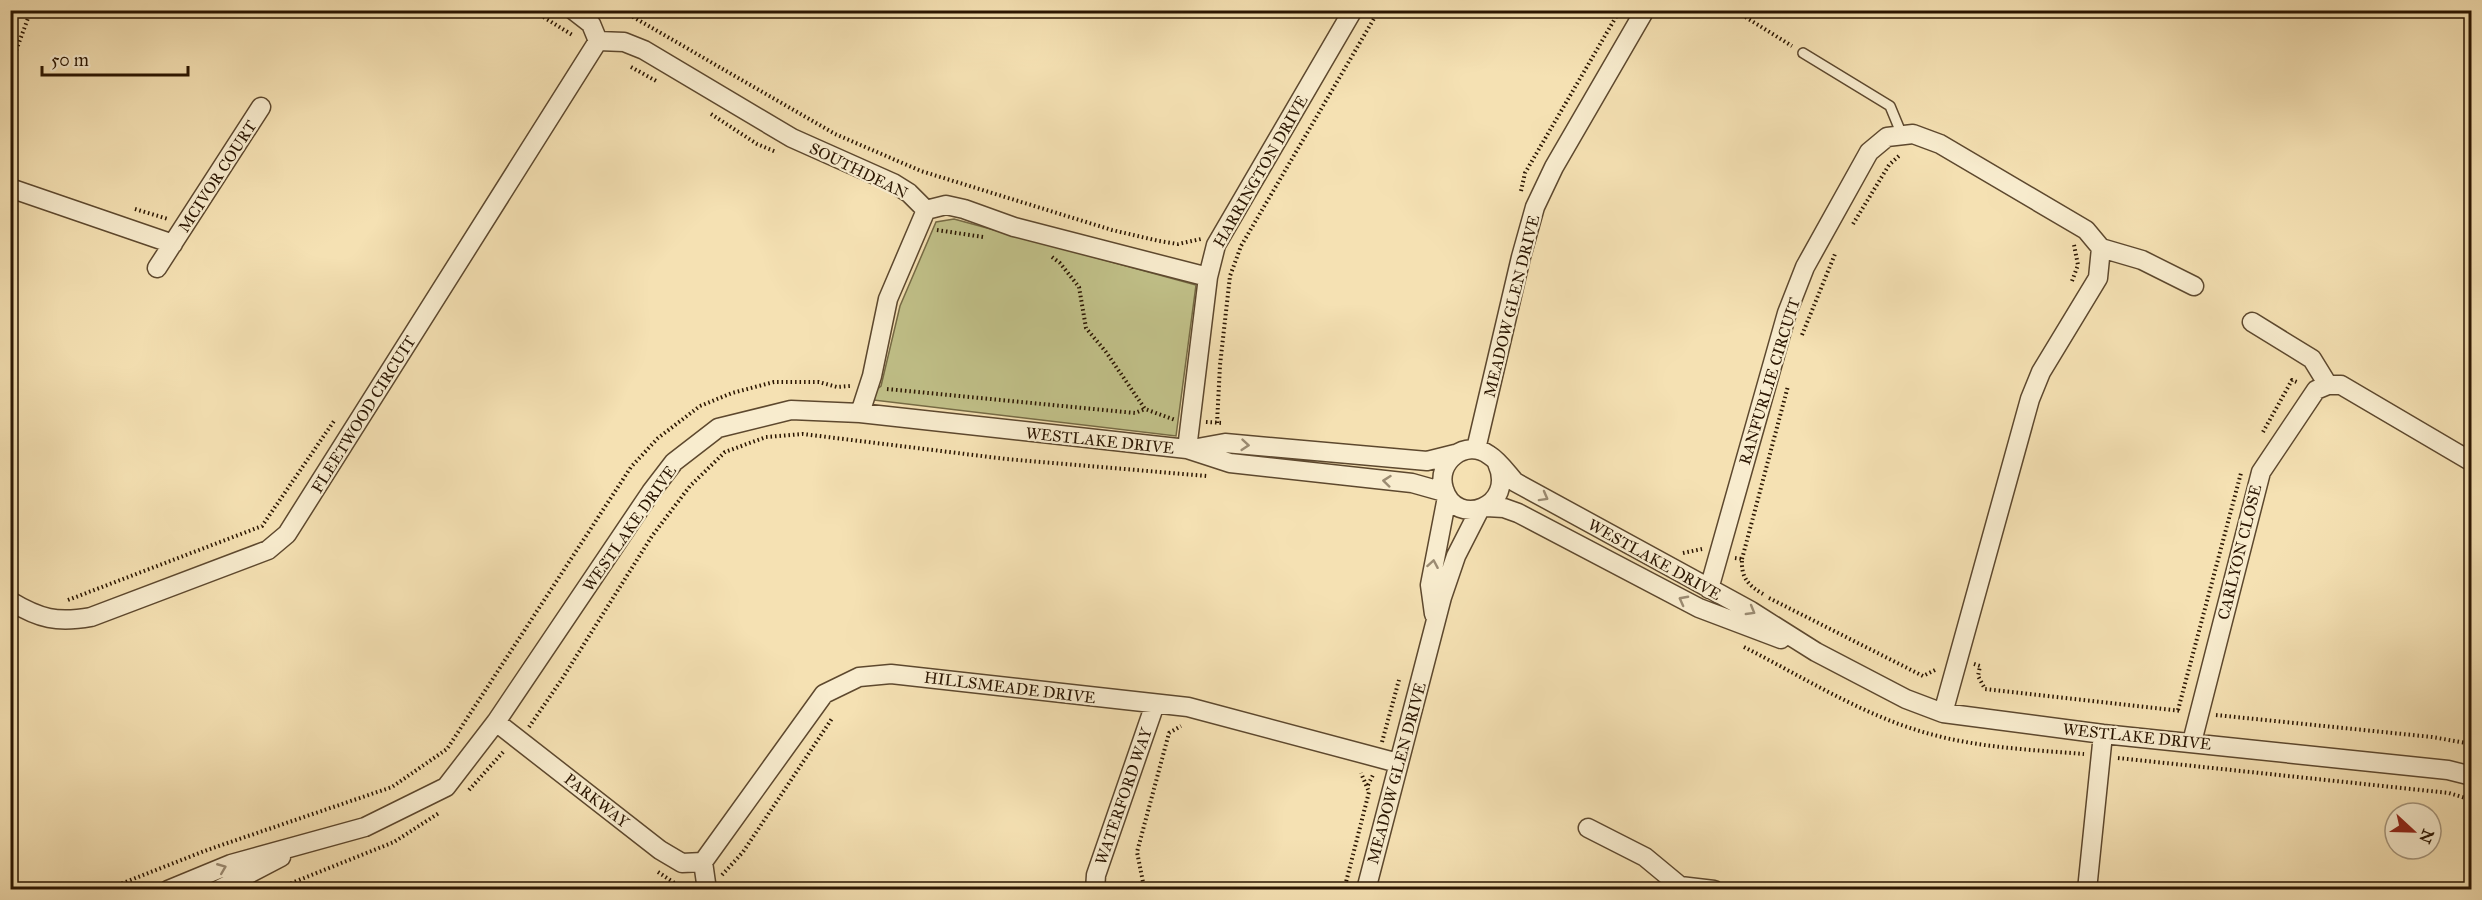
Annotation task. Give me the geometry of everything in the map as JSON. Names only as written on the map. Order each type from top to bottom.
[{"type":"street","points":[[573,10],[591,24],[598,41]]},
{"type":"street","name":"HARRINGTON DRIVE","points":[[1187,450],[1208,277],[1218,241],[1353,10]]},
{"type":"street","name":"MEADOW GLEN DRIVE","points":[[1476,449],[1535,207],[1554,167],[1645,10]]},
{"type":"street","name":"SOUTHDEAN","points":[[598,41],[624,42],[644,50],[792,138],[893,183],[909,193],[926,210],[946,205],[964,209],[1025,230],[1208,277]]},
{"type":"street","name":"FLEETWOOD CIRCUIT","points":[[10,601],[34,615],[66,622],[92,618],[268,550],[287,534],[598,41]]},
{"type":"street","name":"MCIVOR COURT","points":[[157,268],[261,107]]},
{"type":"street","points":[[1904,144],[1912,134],[1940,144],[2086,230],[2102,248],[2142,260],[2194,286]]},
{"type":"street","name":"RANFURLIE CIRCUIT","points":[[1709,589],[1787,313],[1805,267],[1869,152],[1887,137],[1904,144]]},
{"type":"street","name":"MCIVOR COURT","points":[[10,189],[172,244]]},
{"type":"street","points":[[860,413],[872,376],[888,299],[926,210]]},
{"type":"street","points":[[1943,713],[2030,399],[2041,372],[2098,278],[2102,248]]},
{"type":"street","points":[[2252,322],[2312,359],[2322,387],[2341,385],[2472,462]]},
{"type":"street","name":"CARLYON CLOSE","points":[[2192,742],[2260,472],[2322,387]]},
{"type":"street","name":"WESTLAKE DRIVE","points":[[168,890],[231,864],[365,827],[446,787],[496,722],[627,527],[674,462],[718,428],[791,410],[860,413],[1187,450],[1230,463],[1412,483],[1446,495]]},
{"type":"street","name":"WESTLAKE DRIVE","points":[[1187,450],[1225,443],[1427,461],[1455,454]]},
{"type":"street","points":[[1476,449],[1488,454],[1497,463],[1501,472],[1500,492],[1483,508],[1462,508],[1446,495],[1442,484],[1444,467],[1455,454],[1476,449]]},
{"type":"street","name":"WESTLAKE DRIVE","points":[[1497,463],[1515,482],[1751,611],[1816,652],[1906,699],[1943,713],[2103,734],[2448,770],[2472,776]]},
{"type":"street","name":"MEADOW GLEN DRIVE","points":[[1435,622],[1430,585],[1446,495]]},
{"type":"street","name":"MEADOW GLEN DRIVE","points":[[1366,890],[1435,622],[1456,556],[1483,508]]},
{"type":"street","name":"WESTLAKE DRIVE","points":[[1483,508],[1504,508],[1518,513],[1699,608],[1816,652]]},
{"type":"street","name":"HILLSMEADE DRIVE","points":[[703,861],[824,694],[859,677],[891,674],[1152,712],[1188,707],[1398,763]]},
{"type":"street","name":"WATERFORD WAY","points":[[1095,890],[1096,876],[1152,712]]},
{"type":"street","name":"PARKWAY","points":[[496,722],[511,744],[660,850],[682,863],[703,861]]},
{"type":"street","points":[[2087,890],[2103,734]]},
{"type":"street","points":[[1588,828],[1645,857],[1678,888],[1714,890]]},
{"type":"street","name":"WESTLAKE DRIVE","points":[[218,890],[309,841]]},
{"type":"street","points":[[703,861],[710,886]]},
{"type":"lane","points":[[1803,53],[1890,106],[1904,144]]},
{"type":"path","points":[[10,67],[31,10]]},
{"type":"path","points":[[621,10],[835,134],[921,171],[1112,230],[1178,244],[1196,238],[1241,246]]},
{"type":"path","points":[[1217,423],[1219,375],[1230,276],[1241,246],[1378,10]]},
{"type":"path","points":[[1734,10],[1803,53]]},
{"type":"path","points":[[1851,226],[1904,144]]},
{"type":"path","points":[[933,229],[988,238]]},
{"type":"path","points":[[2067,290],[2078,265],[2072,242]]},
{"type":"path","points":[[1800,341],[1839,246]]},
{"type":"path","points":[[1051,257],[1060,263],[1079,287],[1086,328],[1106,352],[1145,409],[1175,420],[1229,424]]},
{"type":"path","points":[[2259,440],[2292,380],[2322,387]]},
{"type":"path","points":[[1788,384],[1742,559],[1742,569],[1747,584],[1788,610],[1923,676],[1938,669],[1942,657],[1958,658],[1980,666],[1978,676],[1984,689],[2432,737],[2472,744]]},
{"type":"path","points":[[58,601],[262,526],[335,419]]},
{"type":"path","points":[[465,792],[528,728],[562,679],[652,536],[690,486],[724,452],[766,437],[803,434],[1006,459],[1214,477]]},
{"type":"path","points":[[2178,710],[2234,492],[2242,470]]},
{"type":"path","points":[[1674,548],[1684,554],[1701,548],[1742,559]]},
{"type":"path","points":[[1742,646],[1882,717],[1934,735],[1977,744],[2449,793],[2472,800]]},
{"type":"path","points":[[1368,785],[1372,780],[1401,674]]},
{"type":"path","points":[[1152,712],[1176,726],[1188,724]]},
{"type":"path","points":[[656,870],[676,884],[710,886],[734,863],[835,713]]},
{"type":"path","points":[[1141,890],[1143,882],[1137,852],[1169,733],[1176,726]]},
{"type":"path","points":[[511,744],[513,757]]},
{"type":"path","points":[[1344,890],[1369,792],[1361,773],[1350,770]]},
{"type":"path","points":[[274,890],[394,842],[440,812]]},
{"type":"green space","points":[[954,219],[1196,285],[1176,436],[865,399],[881,386],[900,306],[936,222]]}]
